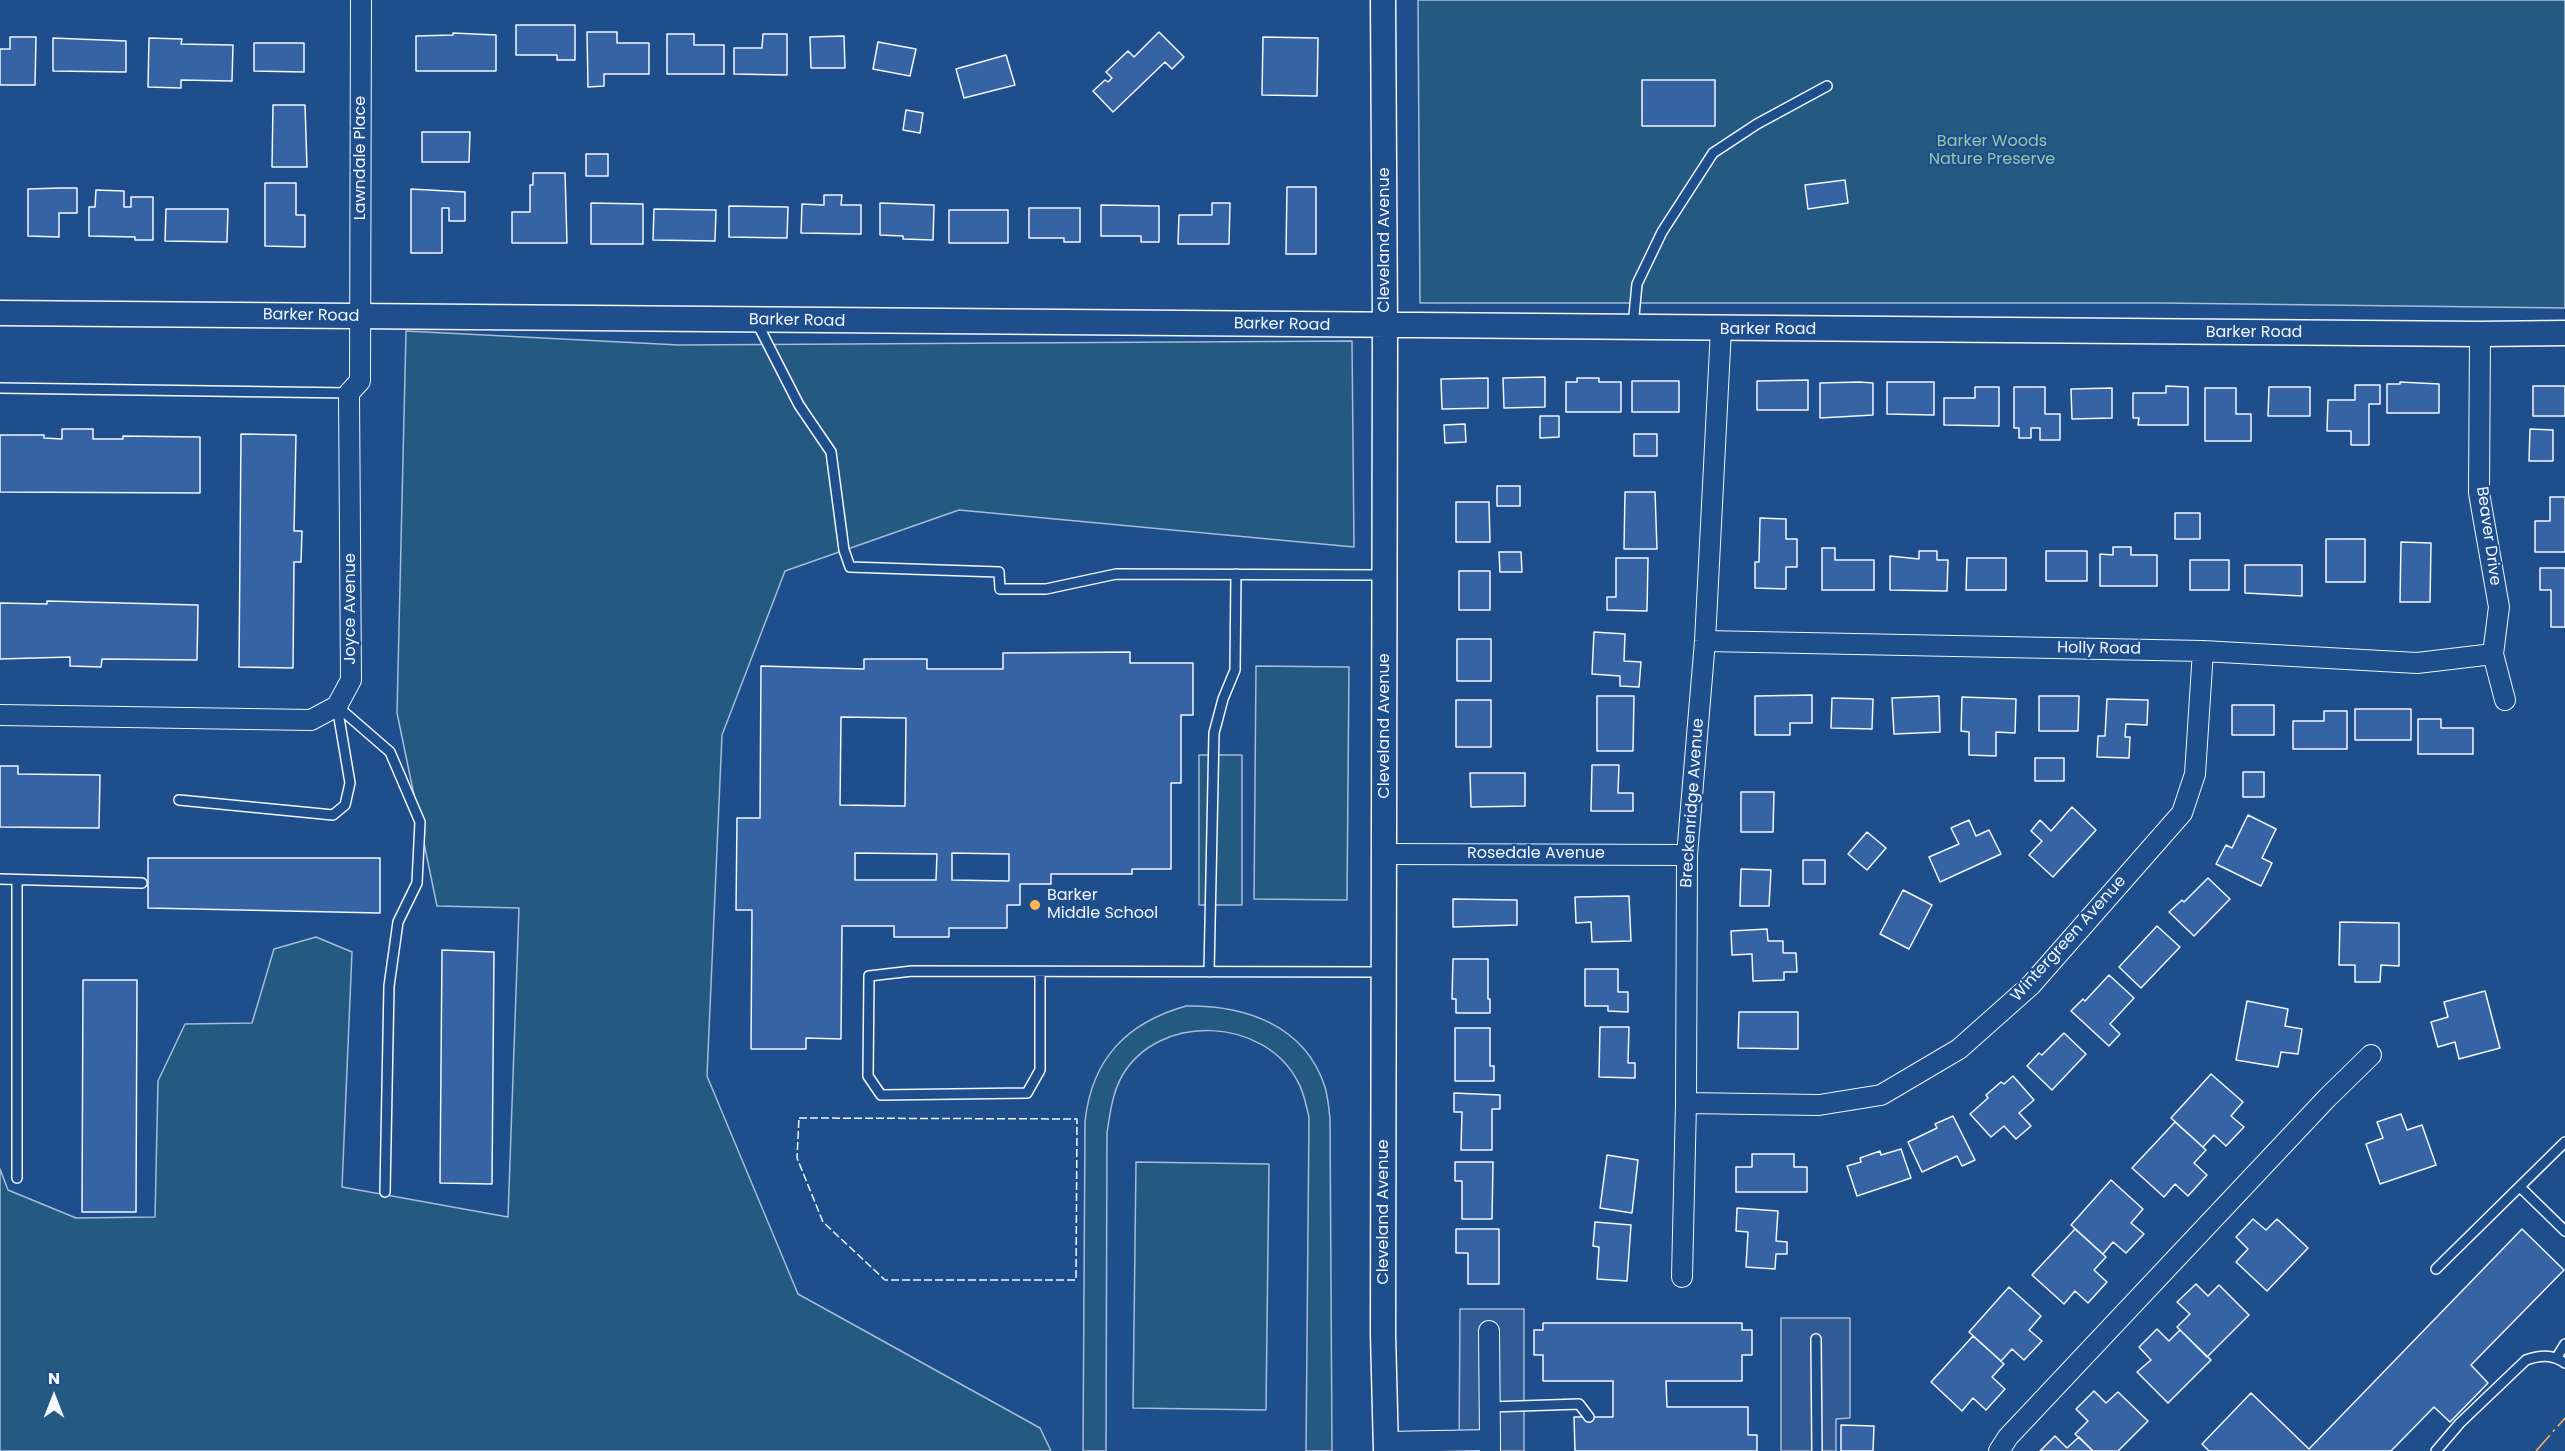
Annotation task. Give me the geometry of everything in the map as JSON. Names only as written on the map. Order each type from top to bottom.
[{"type":"street","name":"Lawndale Place","points":[[361,0],[361,316]]},
{"type":"street","name":"Cleveland Avenue","points":[[1383,0],[1385,327],[1383,1334],[1386,1446]]},
{"type":"street","name":"Barker Road","points":[[0,313],[1632,329],[2565,333]]},
{"type":"street","name":"Joyce Avenue","points":[[337,706],[351,680],[349,393],[360,381],[361,316]]},
{"type":"street","name":"Breckenridge Avenue","points":[[1682,1277],[1686,1103],[1687,855],[1705,641],[1721,329]]},
{"type":"street","name":"Beaver Drive","points":[[2480,334],[2479,493],[2499,607],[2493,654],[2505,700]]},
{"type":"street","name":"Holly Road","points":[[1705,641],[2202,651],[2417,663],[2493,654]]},
{"type":"street","name":"Wintergreen Avenue","points":[[1686,1103],[1819,1104],[1881,1095],[1959,1049],[2031,985],[2182,813],[2195,774],[2202,651]]},
{"type":"street","points":[[0,715],[311,720],[337,706]]},
{"type":"street","name":"Rosedale Avenue","points":[[1385,854],[1687,855]]},
{"type":"street","points":[[2000,1451],[2016,1428],[2370,1055]]},
{"type":"street","points":[[1386,1446],[1490,1445],[1489,1331]]},
{"type":"lane","points":[[1632,329],[1637,284],[1662,231],[1713,153],[1757,124],[1827,86]]},
{"type":"lane","points":[[756,320],[799,405],[831,452],[844,550],[850,567],[999,572],[1000,589],[1046,589],[1116,574],[1385,575]]},
{"type":"lane","points":[[0,388],[349,393]]},
{"type":"lane","points":[[1209,972],[1215,734],[1223,699],[1235,670],[1236,574]]},
{"type":"lane","points":[[179,800],[333,814],[345,805],[350,783],[337,706]]},
{"type":"lane","points":[[337,706],[390,752],[420,822],[417,882],[398,922],[389,986],[385,1192]]},
{"type":"lane","points":[[0,879],[142,882]]},
{"type":"lane","points":[[17,880],[17,1178]]},
{"type":"lane","points":[[1040,972],[1040,1070],[1027,1093],[881,1095],[868,1076],[869,976],[912,971],[1385,972]]},
{"type":"lane","points":[[2436,1269],[2565,1142]]},
{"type":"lane","points":[[2520,1187],[2565,1231]]},
{"type":"lane","points":[[1816,1339],[1817,1451]]},
{"type":"lane","points":[[2436,1451],[2460,1423],[2526,1360],[2539,1355],[2561,1360],[2565,1344]]},
{"type":"lane","points":[[1490,1407],[1579,1404],[1589,1417]]},
{"type":"green space","name":"Barker Woods Nature Preserve","points":[[1418,0],[2565,0],[2565,308],[2163,303],[1420,303]]},
{"type":"green space","points":[[406,331],[679,345],[1352,341],[1354,547],[959,510],[785,571],[722,735],[707,1076],[798,1294],[1040,1428],[1051,1451],[0,1451],[0,1169],[8,1190],[76,1218],[155,1217],[158,1081],[185,1024],[252,1023],[274,949],[316,937],[352,952],[342,1187],[508,1217],[519,908],[437,906],[397,713]]},
{"type":"green space","points":[[1256,666],[1349,667],[1347,900],[1254,899]]},
{"type":"green space","points":[[1199,755],[1242,755],[1242,905],[1199,905]]},
{"type":"green space","points":[[1186,1006],[1230,1010],[1270,1023],[1288,1034],[1303,1048],[1316,1066],[1325,1087],[1330,1119],[1332,1451],[1306,1451],[1309,1117],[1303,1095],[1298,1082],[1282,1060],[1262,1045],[1238,1035],[1212,1031],[1185,1033],[1160,1041],[1139,1055],[1122,1076],[1114,1097],[1107,1133],[1106,1451],[1083,1451],[1085,1121],[1089,1099],[1095,1079],[1104,1062],[1116,1047],[1146,1022]]},
{"type":"green space","points":[[1136,1162],[1269,1164],[1266,1410],[1133,1408]]},
{"type":"shaded area","points":[[1460,1309],[1524,1309],[1524,1451],[1459,1451]]},
{"type":"shaded area","points":[[1781,1318],[1850,1318],[1850,1418],[1836,1419],[1836,1451],[1781,1451]]},
{"type":"building","points":[[516,25],[575,25],[575,60],[557,60],[557,55],[516,55]]},
{"type":"building","points":[[587,32],[617,32],[617,43],[649,43],[649,74],[604,74],[604,86],[588,87]]},
{"type":"building","points":[[1159,32],[1184,57],[1172,69],[1165,62],[1113,112],[1093,91],[1105,80],[1108,82],[1112,78],[1106,72],[1128,51],[1134,57]]},
{"type":"building","points":[[453,33],[496,35],[496,71],[416,71],[416,36],[453,35]]},
{"type":"building","points":[[667,34],[694,34],[694,45],[724,45],[724,74],[667,74]]},
{"type":"building","points":[[763,34],[787,34],[787,75],[734,74],[734,48],[762,48]]},
{"type":"building","points":[[844,36],[845,68],[811,68],[810,37]]},
{"type":"building","points":[[10,37],[36,37],[35,85],[0,85],[0,49],[10,49]]},
{"type":"building","points":[[1263,37],[1318,38],[1317,96],[1262,95]]},
{"type":"building","points":[[53,38],[126,41],[126,72],[53,71]]},
{"type":"building","points":[[149,38],[182,39],[181,44],[233,45],[232,81],[181,80],[181,88],[148,87]]},
{"type":"building","points":[[878,42],[916,49],[910,76],[873,69]]},
{"type":"building","points":[[254,43],[304,43],[304,72],[254,71]]},
{"type":"building","points":[[1006,55],[1015,85],[964,98],[956,69]]},
{"type":"building","points":[[1642,80],[1715,80],[1715,126],[1642,126]]},
{"type":"building","points":[[273,105],[305,105],[307,167],[272,167]]},
{"type":"building","points":[[906,110],[923,113],[920,133],[903,130]]},
{"type":"building","points":[[422,132],[470,132],[469,162],[422,162]]},
{"type":"building","points":[[586,154],[608,154],[608,176],[586,176]]},
{"type":"building","points":[[533,173],[565,173],[567,243],[512,243],[512,212],[530,212],[530,185],[533,185]]},
{"type":"building","points":[[1845,180],[1848,203],[1808,209],[1805,185]]},
{"type":"building","points":[[265,183],[296,183],[296,215],[305,215],[305,247],[265,246]]},
{"type":"building","points":[[1287,187],[1316,187],[1316,254],[1286,254]]},
{"type":"building","points":[[77,188],[77,213],[59,213],[59,237],[28,236],[28,189]]},
{"type":"building","points":[[411,189],[465,192],[465,221],[449,221],[449,208],[442,208],[442,253],[411,253]]},
{"type":"building","points":[[96,190],[124,191],[124,207],[131,207],[131,197],[153,197],[153,240],[135,240],[135,237],[89,236],[89,207],[95,207]]},
{"type":"building","points":[[824,195],[842,195],[841,205],[861,205],[861,234],[801,233],[802,204],[824,205]]},
{"type":"building","points":[[591,203],[643,204],[643,244],[591,244]]},
{"type":"building","points":[[880,203],[934,205],[933,240],[903,239],[903,236],[880,235]]},
{"type":"building","points":[[1212,203],[1230,203],[1229,244],[1178,244],[1179,215],[1212,215]]},
{"type":"building","points":[[1101,205],[1159,206],[1159,242],[1141,242],[1141,236],[1101,236]]},
{"type":"building","points":[[729,206],[788,207],[787,238],[729,237]]},
{"type":"building","points":[[1029,208],[1080,208],[1080,242],[1064,242],[1064,238],[1029,238]]},
{"type":"building","points":[[166,209],[228,209],[227,242],[165,241]]},
{"type":"building","points":[[654,209],[716,210],[715,241],[653,240]]},
{"type":"building","points":[[949,210],[1008,210],[1008,243],[949,243]]},
{"type":"building","points":[[1545,377],[1545,407],[1504,408],[1503,378]]},
{"type":"building","points":[[1488,378],[1488,408],[1442,409],[1441,379]]},
{"type":"building","points":[[1577,378],[1599,378],[1599,382],[1621,382],[1621,412],[1566,412],[1566,382],[1577,382]]},
{"type":"building","points":[[1808,380],[1808,410],[1757,410],[1757,381]]},
{"type":"building","points":[[1632,381],[1679,381],[1679,412],[1632,412]]},
{"type":"building","points":[[1887,382],[1934,382],[1934,415],[1887,414]]},
{"type":"building","points":[[2400,382],[2439,384],[2439,413],[2387,413],[2387,384],[2400,384]]},
{"type":"building","points":[[1820,383],[1873,383],[1873,415],[1820,418]]},
{"type":"building","points":[[2355,385],[2380,385],[2380,404],[2369,404],[2369,445],[2351,445],[2351,431],[2327,431],[2328,400],[2355,400]]},
{"type":"building","points":[[2166,386],[2188,387],[2188,425],[2138,425],[2139,418],[2133,418],[2133,393],[2166,393]]},
{"type":"building","points":[[2533,386],[2565,386],[2565,416],[2533,416]]},
{"type":"building","points":[[1975,387],[1999,387],[1999,426],[1944,425],[1944,398],[1975,398]]},
{"type":"building","points":[[2014,387],[2045,387],[2045,414],[2060,414],[2060,440],[2040,440],[2040,428],[2031,428],[2031,438],[2019,438],[2019,428],[2014,428]]},
{"type":"building","points":[[2269,387],[2310,387],[2310,416],[2268,416]]},
{"type":"building","points":[[2112,388],[2112,418],[2072,419],[2071,389]]},
{"type":"building","points":[[2205,388],[2236,388],[2236,414],[2251,414],[2251,441],[2205,441]]},
{"type":"building","points":[[1540,416],[1559,416],[1559,437],[1540,438]]},
{"type":"building","points":[[1465,424],[1466,442],[1445,443],[1444,425]]},
{"type":"building","points":[[62,429],[93,429],[93,439],[123,439],[123,436],[200,437],[200,493],[0,492],[0,435],[44,435],[44,438],[62,439]]},
{"type":"building","points":[[2530,429],[2553,430],[2553,461],[2529,461]]},
{"type":"building","points":[[241,434],[296,435],[294,531],[302,531],[301,562],[294,562],[293,668],[239,667]]},
{"type":"building","points":[[1634,434],[1657,434],[1657,456],[1634,456]]},
{"type":"building","points":[[1497,486],[1520,486],[1520,506],[1497,506]]},
{"type":"building","points":[[1625,492],[1655,492],[1657,549],[1624,549]]},
{"type":"building","points":[[2550,497],[2565,497],[2565,552],[2535,552],[2535,521],[2550,521]]},
{"type":"building","points":[[1456,502],[1489,502],[1490,542],[1456,542]]},
{"type":"building","points":[[2175,513],[2200,513],[2200,539],[2175,539]]},
{"type":"building","points":[[1760,518],[1786,519],[1786,539],[1797,539],[1797,567],[1786,567],[1786,589],[1755,588],[1755,562],[1759,562]]},
{"type":"building","points":[[2326,539],[2365,539],[2365,582],[2326,582]]},
{"type":"building","points":[[2401,542],[2431,543],[2430,602],[2400,602]]},
{"type":"building","points":[[2113,547],[2131,547],[2131,555],[2157,555],[2157,586],[2100,586],[2100,554],[2113,555]]},
{"type":"building","points":[[1822,548],[1835,548],[1835,560],[1874,560],[1874,590],[1822,590]]},
{"type":"building","points":[[1919,551],[1937,551],[1937,560],[1948,560],[1947,591],[1890,590],[1890,556],[1919,559]]},
{"type":"building","points":[[2046,551],[2087,551],[2087,581],[2046,581]]},
{"type":"building","points":[[1499,552],[1521,552],[1522,572],[1500,572]]},
{"type":"building","points":[[1616,558],[1648,558],[1647,611],[1607,610],[1607,597],[1616,597]]},
{"type":"building","points":[[1967,558],[2006,558],[2006,590],[1966,590]]},
{"type":"building","points":[[2190,560],[2229,560],[2229,590],[2190,590]]},
{"type":"building","points":[[2245,565],[2302,565],[2302,596],[2245,593]]},
{"type":"building","points":[[2540,568],[2565,568],[2565,627],[2551,627],[2551,590],[2540,590]]},
{"type":"building","points":[[1459,571],[1490,571],[1490,610],[1459,610]]},
{"type":"building","points":[[47,601],[198,605],[197,660],[102,659],[101,667],[70,666],[70,657],[0,659],[0,603],[47,604]]},
{"type":"building","points":[[1594,632],[1625,634],[1624,661],[1641,662],[1639,687],[1620,686],[1620,676],[1592,674]]},
{"type":"building","points":[[1457,639],[1491,639],[1491,681],[1457,681]]},
{"type":"building","points":[[1130,652],[1130,663],[1193,663],[1193,715],[1181,715],[1181,783],[1171,783],[1171,869],[1132,869],[1132,874],[1051,874],[1051,884],[1020,884],[1020,905],[1007,905],[1007,928],[949,928],[949,937],[894,937],[894,926],[842,926],[841,1039],[806,1038],[806,1049],[751,1049],[752,910],[736,910],[737,818],[760,818],[761,666],[864,669],[864,659],[927,659],[927,669],[1003,669],[1003,653]],"holes":[[[841,717],[906,718],[905,806],[840,805]],[[855,853],[937,854],[936,880],[855,880]],[[952,853],[1009,854],[1009,881],[952,880]]]},
{"type":"building","points":[[1812,695],[1812,723],[1790,723],[1790,735],[1755,735],[1755,696]]},
{"type":"building","points":[[1597,696],[1634,696],[1633,751],[1597,751]]},
{"type":"building","points":[[1939,696],[1940,732],[1894,734],[1892,698]]},
{"type":"building","points":[[2039,696],[2079,696],[2078,731],[2039,731]]},
{"type":"building","points":[[1962,697],[2016,699],[2015,733],[1996,732],[1996,756],[1969,755],[1969,732],[1961,731]]},
{"type":"building","points":[[1832,698],[1873,699],[1872,729],[1831,728]]},
{"type":"building","points":[[2107,699],[2148,700],[2147,725],[2126,724],[2125,737],[2130,737],[2129,758],[2097,757],[2098,736],[2105,736]]},
{"type":"building","points":[[1456,700],[1491,700],[1491,747],[1456,747]]},
{"type":"building","points":[[2232,705],[2274,705],[2274,735],[2232,735]]},
{"type":"building","points":[[2355,709],[2411,709],[2411,740],[2355,740]]},
{"type":"building","points":[[2324,711],[2347,711],[2347,749],[2293,749],[2293,721],[2324,721]]},
{"type":"building","points":[[2418,719],[2441,719],[2441,728],[2473,728],[2473,754],[2418,754]]},
{"type":"building","points":[[2035,758],[2064,758],[2064,781],[2035,781]]},
{"type":"building","points":[[1592,765],[1619,765],[1618,793],[1633,793],[1633,811],[1591,811]]},
{"type":"building","points":[[0,766],[18,766],[18,774],[100,775],[99,828],[0,827]]},
{"type":"building","points":[[2243,772],[2264,772],[2264,797],[2243,797]]},
{"type":"building","points":[[1470,773],[1525,773],[1525,806],[1471,807]]},
{"type":"building","points":[[1741,792],[1774,792],[1773,832],[1741,832]]},
{"type":"building","points":[[2072,807],[2096,830],[2053,877],[2029,855],[2042,841],[2031,831],[2040,820],[2051,831]]},
{"type":"building","points":[[2248,815],[2276,829],[2262,858],[2272,863],[2261,886],[2216,864],[2226,845],[2232,848]]},
{"type":"building","points":[[1969,820],[1976,836],[1989,830],[2001,854],[1940,882],[1929,857],[1959,844],[1951,828]]},
{"type":"building","points":[[1867,832],[1886,848],[1867,870],[1848,854]]},
{"type":"building","points":[[148,858],[380,858],[380,913],[148,908]]},
{"type":"building","points":[[1803,860],[1825,860],[1825,884],[1803,884]]},
{"type":"building","points":[[1741,869],[1771,870],[1769,906],[1740,906]]},
{"type":"building","points":[[2208,878],[2230,899],[2194,936],[2169,912],[2182,900],[2184,902]]},
{"type":"building","points":[[1903,890],[1932,905],[1909,949],[1880,934]]},
{"type":"building","points":[[1629,896],[1631,941],[1592,942],[1591,922],[1576,923],[1575,897]]},
{"type":"building","points":[[1453,899],[1517,900],[1517,925],[1453,927]]},
{"type":"building","points":[[2340,922],[2399,923],[2399,966],[2381,965],[2380,982],[2355,982],[2355,965],[2339,965]]},
{"type":"building","points":[[2157,926],[2180,947],[2141,988],[2119,967]]},
{"type":"building","points":[[1767,929],[1768,941],[1783,941],[1783,953],[1796,953],[1797,972],[1784,972],[1784,980],[1753,981],[1752,954],[1732,955],[1731,931]]},
{"type":"building","points":[[442,950],[494,952],[492,1184],[440,1183]]},
{"type":"building","points":[[1453,959],[1488,959],[1490,1013],[1456,1013],[1456,999],[1452,999]]},
{"type":"building","points":[[1585,969],[1618,969],[1618,992],[1628,992],[1628,1012],[1608,1011],[1608,1006],[1585,1006]]},
{"type":"building","points":[[2109,975],[2134,998],[2110,1024],[2120,1034],[2109,1046],[2071,1011],[2083,999],[2085,1001]]},
{"type":"building","points":[[83,980],[137,980],[136,1212],[82,1212]]},
{"type":"building","points":[[2485,991],[2500,1048],[2459,1059],[2455,1042],[2438,1047],[2431,1022],[2448,1017],[2444,1002]]},
{"type":"building","points":[[2247,1001],[2288,1009],[2285,1026],[2302,1029],[2298,1054],[2281,1052],[2278,1067],[2236,1060]]},
{"type":"building","points":[[1739,1012],[1798,1012],[1798,1049],[1738,1048]]},
{"type":"building","points":[[1600,1027],[1629,1027],[1628,1063],[1635,1063],[1635,1078],[1599,1077]]},
{"type":"building","points":[[1455,1028],[1490,1028],[1490,1066],[1494,1066],[1494,1081],[1455,1081]]},
{"type":"building","points":[[2064,1033],[2086,1054],[2052,1090],[2027,1066]]},
{"type":"building","points":[[2211,1074],[2243,1102],[2231,1116],[2244,1127],[2226,1146],[2214,1135],[2203,1147],[2171,1118]]},
{"type":"building","points":[[2013,1076],[2034,1100],[2019,1113],[2031,1126],[2016,1139],[2004,1126],[1991,1137],[1970,1114],[1988,1098],[1986,1095],[2001,1082],[2004,1084]]},
{"type":"building","points":[[1454,1093],[1500,1095],[1500,1109],[1492,1109],[1492,1150],[1461,1150],[1462,1112],[1454,1112]]},
{"type":"building","points":[[2401,1114],[2407,1130],[2422,1125],[2436,1165],[2380,1184],[2366,1144],[2383,1138],[2377,1122]]},
{"type":"building","points":[[1953,1116],[1975,1160],[1962,1166],[1957,1156],[1922,1172],[1908,1142],[1937,1128],[1935,1124]]},
{"type":"building","points":[[2175,1122],[2206,1150],[2194,1163],[2207,1175],[2188,1196],[2175,1184],[2164,1197],[2132,1168]]},
{"type":"building","points":[[1901,1149],[1911,1178],[1857,1196],[1847,1166],[1861,1162],[1860,1158],[1880,1151],[1881,1155]]},
{"type":"building","points":[[1752,1154],[1794,1154],[1794,1167],[1807,1167],[1807,1192],[1736,1192],[1736,1167],[1752,1167]]},
{"type":"building","points":[[1607,1155],[1638,1160],[1632,1213],[1600,1208]]},
{"type":"building","points":[[1455,1162],[1493,1162],[1492,1219],[1462,1219],[1462,1181],[1455,1181]]},
{"type":"building","points":[[2111,1180],[2143,1209],[2131,1223],[2144,1234],[2126,1253],[2113,1242],[2103,1254],[2071,1225]]},
{"type":"building","points":[[1737,1208],[1778,1211],[1776,1241],[1787,1242],[1787,1254],[1776,1254],[1775,1269],[1746,1267],[1748,1232],[1736,1231]]},
{"type":"building","points":[[2253,1219],[2266,1230],[2277,1219],[2308,1248],[2267,1291],[2236,1262],[2248,1249],[2236,1237]]},
{"type":"building","points":[[1595,1222],[1631,1225],[1627,1281],[1597,1279],[1599,1247],[1593,1246]]},
{"type":"building","points":[[1456,1229],[1499,1229],[1499,1284],[1468,1284],[1468,1253],[1456,1253]]},
{"type":"building","points":[[2075,1229],[2106,1257],[2094,1270],[2107,1282],[2088,1303],[2075,1291],[2064,1304],[2032,1275]]},
{"type":"building","points":[[2522,1229],[2564,1270],[2471,1365],[2488,1383],[2450,1422],[2434,1407],[2391,1451],[2209,1451],[2202,1444],[2251,1393],[2309,1449]]},
{"type":"building","points":[[2196,1284],[2208,1296],[2219,1285],[2249,1315],[2207,1357],[2177,1327],[2190,1314],[2177,1302]]},
{"type":"building","points":[[2009,1287],[2041,1316],[2029,1330],[2042,1341],[2024,1360],[2012,1349],[2001,1361],[1969,1332]]},
{"type":"building","points":[[1543,1323],[1742,1323],[1742,1330],[1752,1330],[1752,1355],[1742,1355],[1742,1381],[1666,1381],[1667,1407],[1748,1407],[1748,1435],[1757,1435],[1757,1451],[1575,1451],[1574,1417],[1613,1417],[1613,1381],[1543,1381],[1543,1355],[1534,1355],[1534,1330],[1543,1330]]},
{"type":"building","points":[[2157,1329],[2169,1341],[2180,1330],[2211,1360],[2168,1403],[2137,1372],[2151,1360],[2139,1347]]},
{"type":"building","points":[[1973,1336],[2004,1364],[1992,1377],[2005,1389],[1986,1410],[1973,1398],[1962,1411],[1931,1382]]},
{"type":"building","points":[[2094,1391],[2106,1403],[2118,1392],[2148,1421],[2118,1451],[2093,1451],[2075,1434],[2088,1421],[2076,1409]]},
{"type":"building","points":[[1841,1425],[1874,1426],[1873,1451],[1841,1451]]},
{"type":"building","points":[[2055,1436],[2067,1448],[2079,1437],[2093,1451],[2040,1451]]},
{"type":"fence","points":[[799,1118],[1077,1119],[1076,1280],[885,1280],[823,1222],[797,1158],[799,1118]]},
{"type":"power","points":[[2536,1451],[2565,1418]]},
{"type":"place","name":"Barker Middle School","points":[[1035,905]]}]
